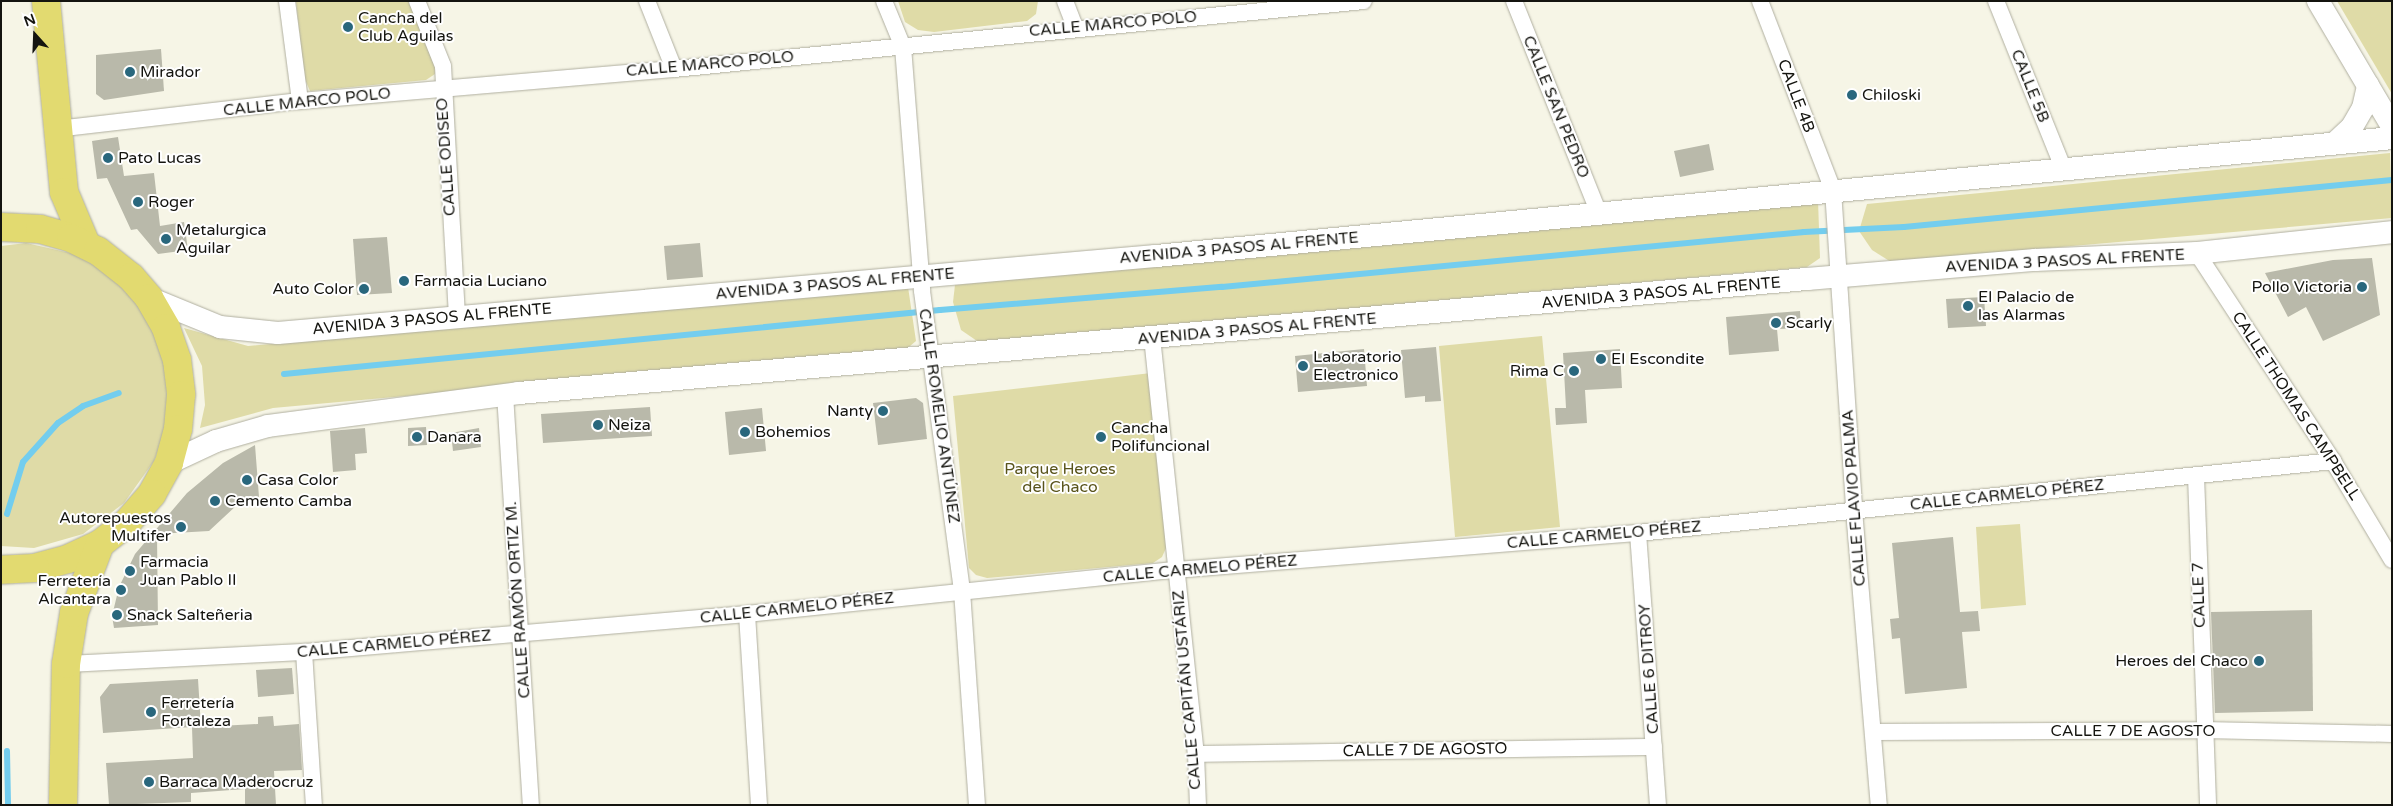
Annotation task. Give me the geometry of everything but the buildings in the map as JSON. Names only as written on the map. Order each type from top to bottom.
[{"type":"highway","points":[[46,1],[64,192],[86,244]]},
{"type":"highway","points":[[1,227],[40,229],[86,244],[121,267],[149,298],[166,328],[180,378],[178,429],[169,462],[141,508],[100,544],[52,565],[1,570]]},
{"type":"highway","points":[[63,805],[66,664],[74,614],[100,544]]},
{"type":"main road","points":[[2318,1],[2392,126]]},
{"type":"main road","points":[[2336,142],[2352,127],[2363,108],[2368,86]]},
{"type":"main road","points":[[1598,213],[1833,199],[2064,170],[2392,138]]},
{"type":"main road","name":"AVENIDA 3 PASOS AL FRENTE","points":[[149,298],[220,327],[278,333],[457,317],[921,283],[1598,213]]},
{"type":"main road","name":"AVENIDA 3 PASOS AL FRENTE","points":[[929,347],[1152,337],[2035,260],[2198,253],[2392,232]]},
{"type":"main road","points":[[169,462],[216,441],[268,426],[505,394],[929,347]]},
{"type":"street","points":[[287,1],[300,101]]},
{"type":"street","name":"CALLE ODISEO","points":[[417,1],[443,66],[442,90],[457,317]]},
{"type":"street","points":[[647,1],[674,69]]},
{"type":"street","name":"CALLE ROMELIO ANTÚNEZ","points":[[884,1],[903,47],[921,283],[962,591],[977,805]]},
{"type":"street","points":[[1065,1],[1075,27]]},
{"type":"street","name":"CALLE MARCO POLO","points":[[57,129],[300,101],[442,90],[903,47],[1287,5],[1364,1]]},
{"type":"street","name":"CALLE SAN PEDRO","points":[[1514,1],[1598,213]]},
{"type":"street","name":"CALLE 4B","points":[[1760,1],[1833,199]]},
{"type":"street","name":"CALLE 5B","points":[[1996,1],[2064,170]]},
{"type":"street","name":"CALLE FLAVIO PALMA","points":[[1833,199],[1840,276],[1854,510],[1879,805]]},
{"type":"street","name":"CALLE THOMAS CAMPBELL","points":[[2198,253],[2333,461],[2392,560]]},
{"type":"street","name":"CALLE CAPITÁN USTÁRIZ","points":[[1152,337],[1196,754],[1198,805]]},
{"type":"street","name":"CALLE RAMÓN ORTIZ M.","points":[[505,394],[531,805]]},
{"type":"street","name":"CALLE CARMELO PÉREZ","points":[[66,664],[304,652],[747,614],[1176,570],[1638,533],[2333,461]]},
{"type":"street","name":"CALLE 7","points":[[2196,476],[2203,730],[2208,805]]},
{"type":"street","name":"CALLE 6 DITROY","points":[[1638,533],[1658,805]]},
{"type":"street","points":[[747,614],[759,805]]},
{"type":"street","points":[[304,652],[314,805]]},
{"type":"street","name":"CALLE 7 DE AGOSTO","points":[[1874,732],[2203,730],[2392,734]]},
{"type":"street","name":"CALLE 7 DE AGOSTO","points":[[1196,754],[1654,747]]},
{"type":"green space","points":[[296,1],[411,1],[435,63],[435,74],[426,80],[310,91],[304,77]]},
{"type":"green space","points":[[898,1],[1038,1],[1036,14],[1027,21],[934,32],[918,30],[905,22]]},
{"type":"green space","points":[[2337,1],[2392,1],[2392,94]]},
{"type":"green space","points":[[2390,153],[2392,218],[1891,262],[1872,250],[1859,231],[1867,204]]},
{"type":"green space","points":[[1818,200],[1820,258],[1807,267],[980,343],[961,330],[953,302],[955,285]]},
{"type":"green space","points":[[26,243],[75,254],[119,280],[151,319],[168,366],[170,416],[154,461],[124,503],[83,534],[34,548],[1,546],[1,246]]},
{"type":"green space","points":[[908,287],[916,341],[904,351],[273,408],[200,428],[205,405],[202,366],[184,328],[248,346]]},
{"type":"green space","points":[[1542,336],[1560,527],[1455,537],[1439,346]]},
{"type":"green space","name":"Parque Heroes del Chaco","points":[[1151,373],[1166,548],[1162,557],[1153,563],[987,578],[976,575],[969,568],[953,396]]},
{"type":"green space","points":[[2020,524],[2026,605],[1981,609],[1976,527]]},
{"type":"waterway","points":[[284,374],[940,310],[1222,287],[1804,232],[1904,227],[2392,180]]},
{"type":"waterway","points":[[7,514],[23,462],[58,423],[83,406],[119,393]]},
{"type":"waterway","points":[[7,751],[8,805]]},
{"type":"place","name":"Cancha del Club Aguilas","points":[[348,27]]},
{"type":"place","name":"Mirador","points":[[130,72]]},
{"type":"place","name":"Chiloski","points":[[1852,95]]},
{"type":"place","name":"Pato Lucas","points":[[108,158]]},
{"type":"place","name":"Roger","points":[[138,202]]},
{"type":"place","name":"Metalurgica Aguilar","points":[[166,239]]},
{"type":"place","name":"Farmacia Luciano","points":[[404,281]]},
{"type":"place","name":"Pollo Victoria","points":[[2362,287]]},
{"type":"place","name":"Auto Color","points":[[364,289]]},
{"type":"place","name":"El Palacio de las Alarmas","points":[[1968,306]]},
{"type":"place","name":"Scarly","points":[[1776,323]]},
{"type":"place","name":"El Escondite","points":[[1601,359]]},
{"type":"place","name":"Laboratorio Electronico","points":[[1303,366]]},
{"type":"place","name":"Rima C","points":[[1574,371]]},
{"type":"place","name":"Nanty","points":[[883,411]]},
{"type":"place","name":"Neiza","points":[[598,425]]},
{"type":"place","name":"Bohemios","points":[[745,432]]},
{"type":"place","name":"Danara","points":[[417,437]]},
{"type":"place","name":"Cancha Polifuncional","points":[[1101,437]]},
{"type":"place","name":"Casa Color","points":[[247,480]]},
{"type":"place","name":"Cemento Camba","points":[[215,501]]},
{"type":"place","name":"Autorepuestos Multifer","points":[[181,527]]},
{"type":"place","name":"Farmacia Juan Pablo II","points":[[130,571]]},
{"type":"place","name":"Ferretería Alcantara","points":[[121,590]]},
{"type":"place","name":"Snack Salteñeria","points":[[117,615]]},
{"type":"place","name":"Heroes del Chaco","points":[[2259,661]]},
{"type":"place","name":"Ferretería Fortaleza","points":[[151,712]]},
{"type":"place","name":"Barraca Maderocruz","points":[[149,782]]}]
